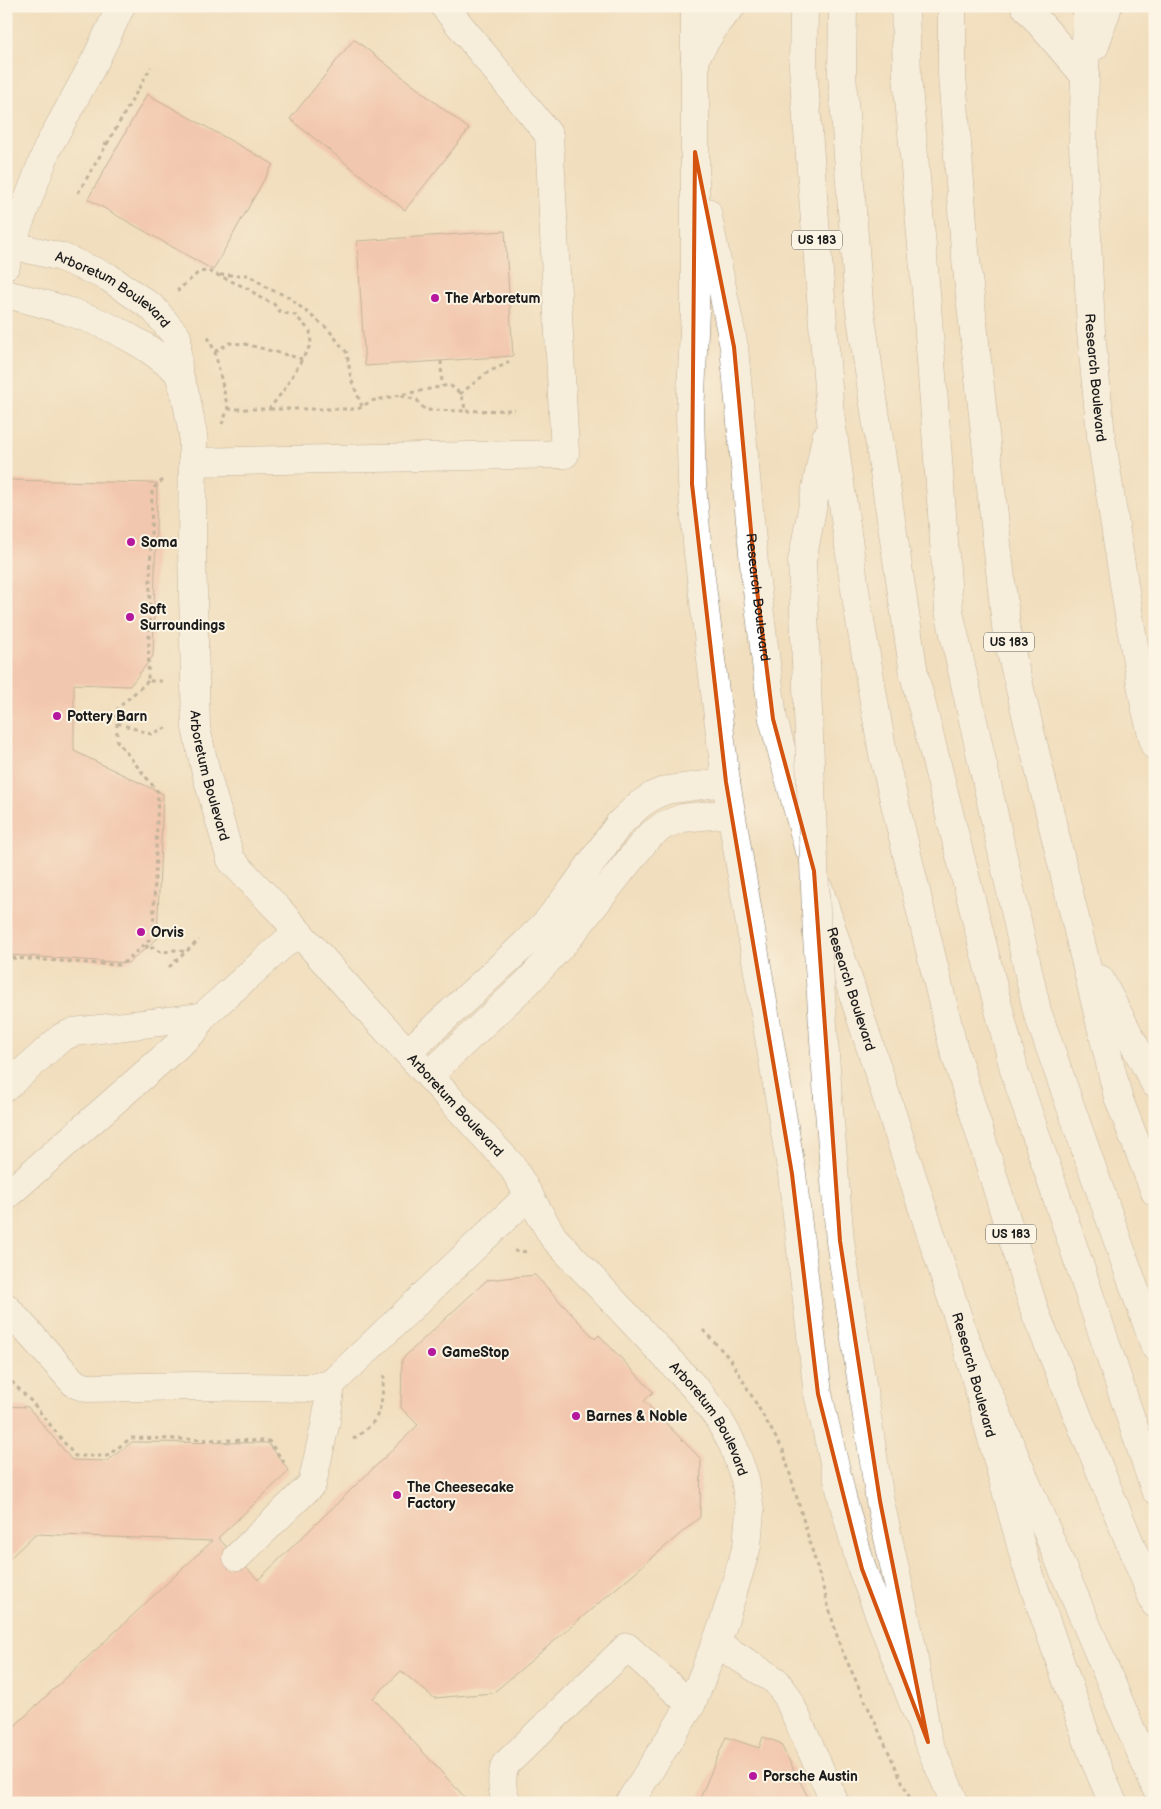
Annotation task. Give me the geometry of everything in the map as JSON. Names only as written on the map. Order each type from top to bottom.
[{"type":"main road","points":[[8,251],[48,147],[96,60],[121,6]]},
{"type":"main road","points":[[193,462],[565,454],[549,134],[444,6]]},
{"type":"main road","points":[[695,58],[718,21],[732,6]]},
{"type":"main road","name":"US 183","points":[[804,6],[803,67],[830,413],[856,603],[883,754],[953,1046],[1035,1312],[1155,1604]]},
{"type":"main road","points":[[843,6],[842,74],[859,304],[914,674],[1015,1073],[1155,1490]]},
{"type":"main road","points":[[905,6],[906,76],[926,292],[950,612],[1037,1011],[1155,1347]]},
{"type":"main road","name":"US 183","points":[[952,6],[952,75],[964,250],[1008,636],[1118,1097],[1155,1192]]},
{"type":"main road","points":[[1025,6],[1085,76]]},
{"type":"main road","name":"Research Boulevard","points":[[1087,6],[1083,144],[1090,324],[1101,436],[1145,706],[1155,746]]},
{"type":"main road","points":[[1085,76],[1108,6]]},
{"type":"main road","name":"Research Boulevard","points":[[692,13],[695,58],[695,310],[690,414],[692,484],[698,553],[726,782],[792,1174],[818,1394],[843,1501],[862,1568],[928,1742],[955,1803]]},
{"type":"main road","name":"Research Boulevard","points":[[695,152],[734,348],[755,574],[773,719],[824,905],[964,1336],[1026,1564],[1093,1756],[1113,1803]]},
{"type":"main road","name":"Arboretum Boulevard","points":[[8,251],[61,257],[108,277],[153,308],[176,337],[178,372],[186,397],[193,435],[192,548],[196,728],[206,773],[230,860],[512,1166],[553,1237],[697,1390],[718,1418],[733,1445],[745,1479],[750,1511],[747,1546],[716,1643],[691,1705],[630,1803]]},
{"type":"main road","name":"Arboretum Boulevard","points":[[6,294],[46,304],[90,319],[137,341],[178,372]]},
{"type":"main road","points":[[830,413],[802,561],[817,937],[828,1098],[840,1241],[868,1424],[880,1501],[912,1647],[928,1742]]},
{"type":"main road","points":[[408,1052],[525,944],[546,922],[573,889],[619,824],[639,804],[667,790],[726,782]]},
{"type":"main road","points":[[429,1075],[534,975],[569,937],[648,837],[664,826],[683,818],[731,813]]},
{"type":"main road","points":[[6,1196],[194,1031],[202,1018],[297,932]]},
{"type":"main road","points":[[1079,940],[1155,1084]]},
{"type":"main road","points":[[6,1087],[62,1037],[74,1032],[169,1020],[202,1018]]},
{"type":"main road","points":[[6,1307],[75,1384],[87,1388],[192,1386],[310,1388],[331,1384],[529,1195]]},
{"type":"main road","points":[[964,1336],[1155,1786]]},
{"type":"main road","points":[[237,1557],[312,1484],[326,1421],[331,1384]]},
{"type":"main road","points":[[716,1643],[776,1681],[787,1696],[835,1803]]},
{"type":"main road","points":[[508,1803],[502,1788],[502,1776],[506,1765],[627,1647],[691,1705]]},
{"type":"path","points":[[78,193],[105,143],[151,67]]},
{"type":"path","points":[[182,297],[178,290],[199,272],[208,271],[249,289],[262,300],[273,302],[280,312],[295,315],[310,331],[311,344],[284,390],[270,409]]},
{"type":"path","points":[[217,276],[249,276],[269,289],[287,296],[328,329],[347,353],[351,379],[362,406]]},
{"type":"path","points":[[206,334],[216,352],[228,409],[219,431]]},
{"type":"path","points":[[216,352],[229,343],[245,344],[302,359]]},
{"type":"path","points":[[460,394],[488,372],[508,363],[506,356]]},
{"type":"path","points":[[441,361],[442,386]]},
{"type":"path","points":[[228,409],[358,409],[371,401],[449,385],[458,390],[464,402],[465,411]]},
{"type":"path","points":[[398,395],[417,400],[425,410],[515,410]]},
{"type":"path","points":[[148,682],[152,489],[157,483],[168,478]]},
{"type":"path","points":[[6,963],[11,958],[121,965],[153,936],[158,792],[117,741],[117,723],[118,708],[148,682],[167,682]]},
{"type":"path","points":[[74,714],[118,716]]},
{"type":"path","points":[[117,723],[151,734],[169,727]]},
{"type":"path","points":[[168,968],[199,940]]},
{"type":"path","points":[[145,944],[149,950],[154,946],[159,952],[166,953],[172,949],[186,953]]},
{"type":"path","points":[[513,1251],[530,1252]]},
{"type":"path","points":[[703,1330],[731,1360],[783,1450],[840,1646],[912,1803]]},
{"type":"path","points":[[348,1442],[368,1430],[379,1415],[385,1368]]},
{"type":"path","points":[[6,1376],[32,1402],[75,1456],[107,1456],[131,1438],[269,1441],[291,1472]]},
{"type":"highlighted area","points":[[695,152],[734,347],[755,574],[773,719],[814,871],[840,1241],[880,1501],[928,1742],[862,1569],[818,1394],[792,1174],[726,782],[692,484]]},
{"type":"building","points":[[354,39],[469,129],[405,210],[290,119]]},
{"type":"building","points":[[147,94],[273,164],[213,270],[88,199]]},
{"type":"building","name":"The Arboretum","points":[[505,231],[513,356],[365,366],[357,241]]},
{"type":"building","points":[[6,480],[157,483],[153,656],[130,686],[74,684],[74,751],[163,794],[157,939],[128,963],[10,955],[6,959]]},
{"type":"building","points":[[535,1275],[595,1339],[599,1335],[653,1392],[644,1401],[701,1459],[700,1517],[493,1693],[434,1698],[401,1671],[373,1698],[470,1803],[6,1803],[6,1734],[212,1541],[35,1534],[6,1562],[6,1406],[28,1407],[72,1460],[107,1461],[132,1442],[268,1443],[289,1471],[218,1538],[258,1580],[418,1425],[401,1408],[402,1359],[487,1280]]},
{"type":"building","name":"Porsche Austin","points":[[726,1737],[759,1748],[763,1737],[780,1743],[811,1803],[698,1803]]},
{"type":"place","name":"The Arboretum","points":[[435,298]]},
{"type":"place","name":"Soma","points":[[131,542]]},
{"type":"place","name":"Soft Surroundings","points":[[130,617]]},
{"type":"place","name":"Pottery Barn","points":[[57,716]]},
{"type":"place","name":"Orvis","points":[[141,932]]},
{"type":"place","name":"GameStop","points":[[432,1352]]},
{"type":"place","name":"Barnes & Noble","points":[[576,1416]]},
{"type":"place","name":"The Cheesecake Factory","points":[[397,1495]]},
{"type":"place","name":"Porsche Austin","points":[[753,1776]]}]
